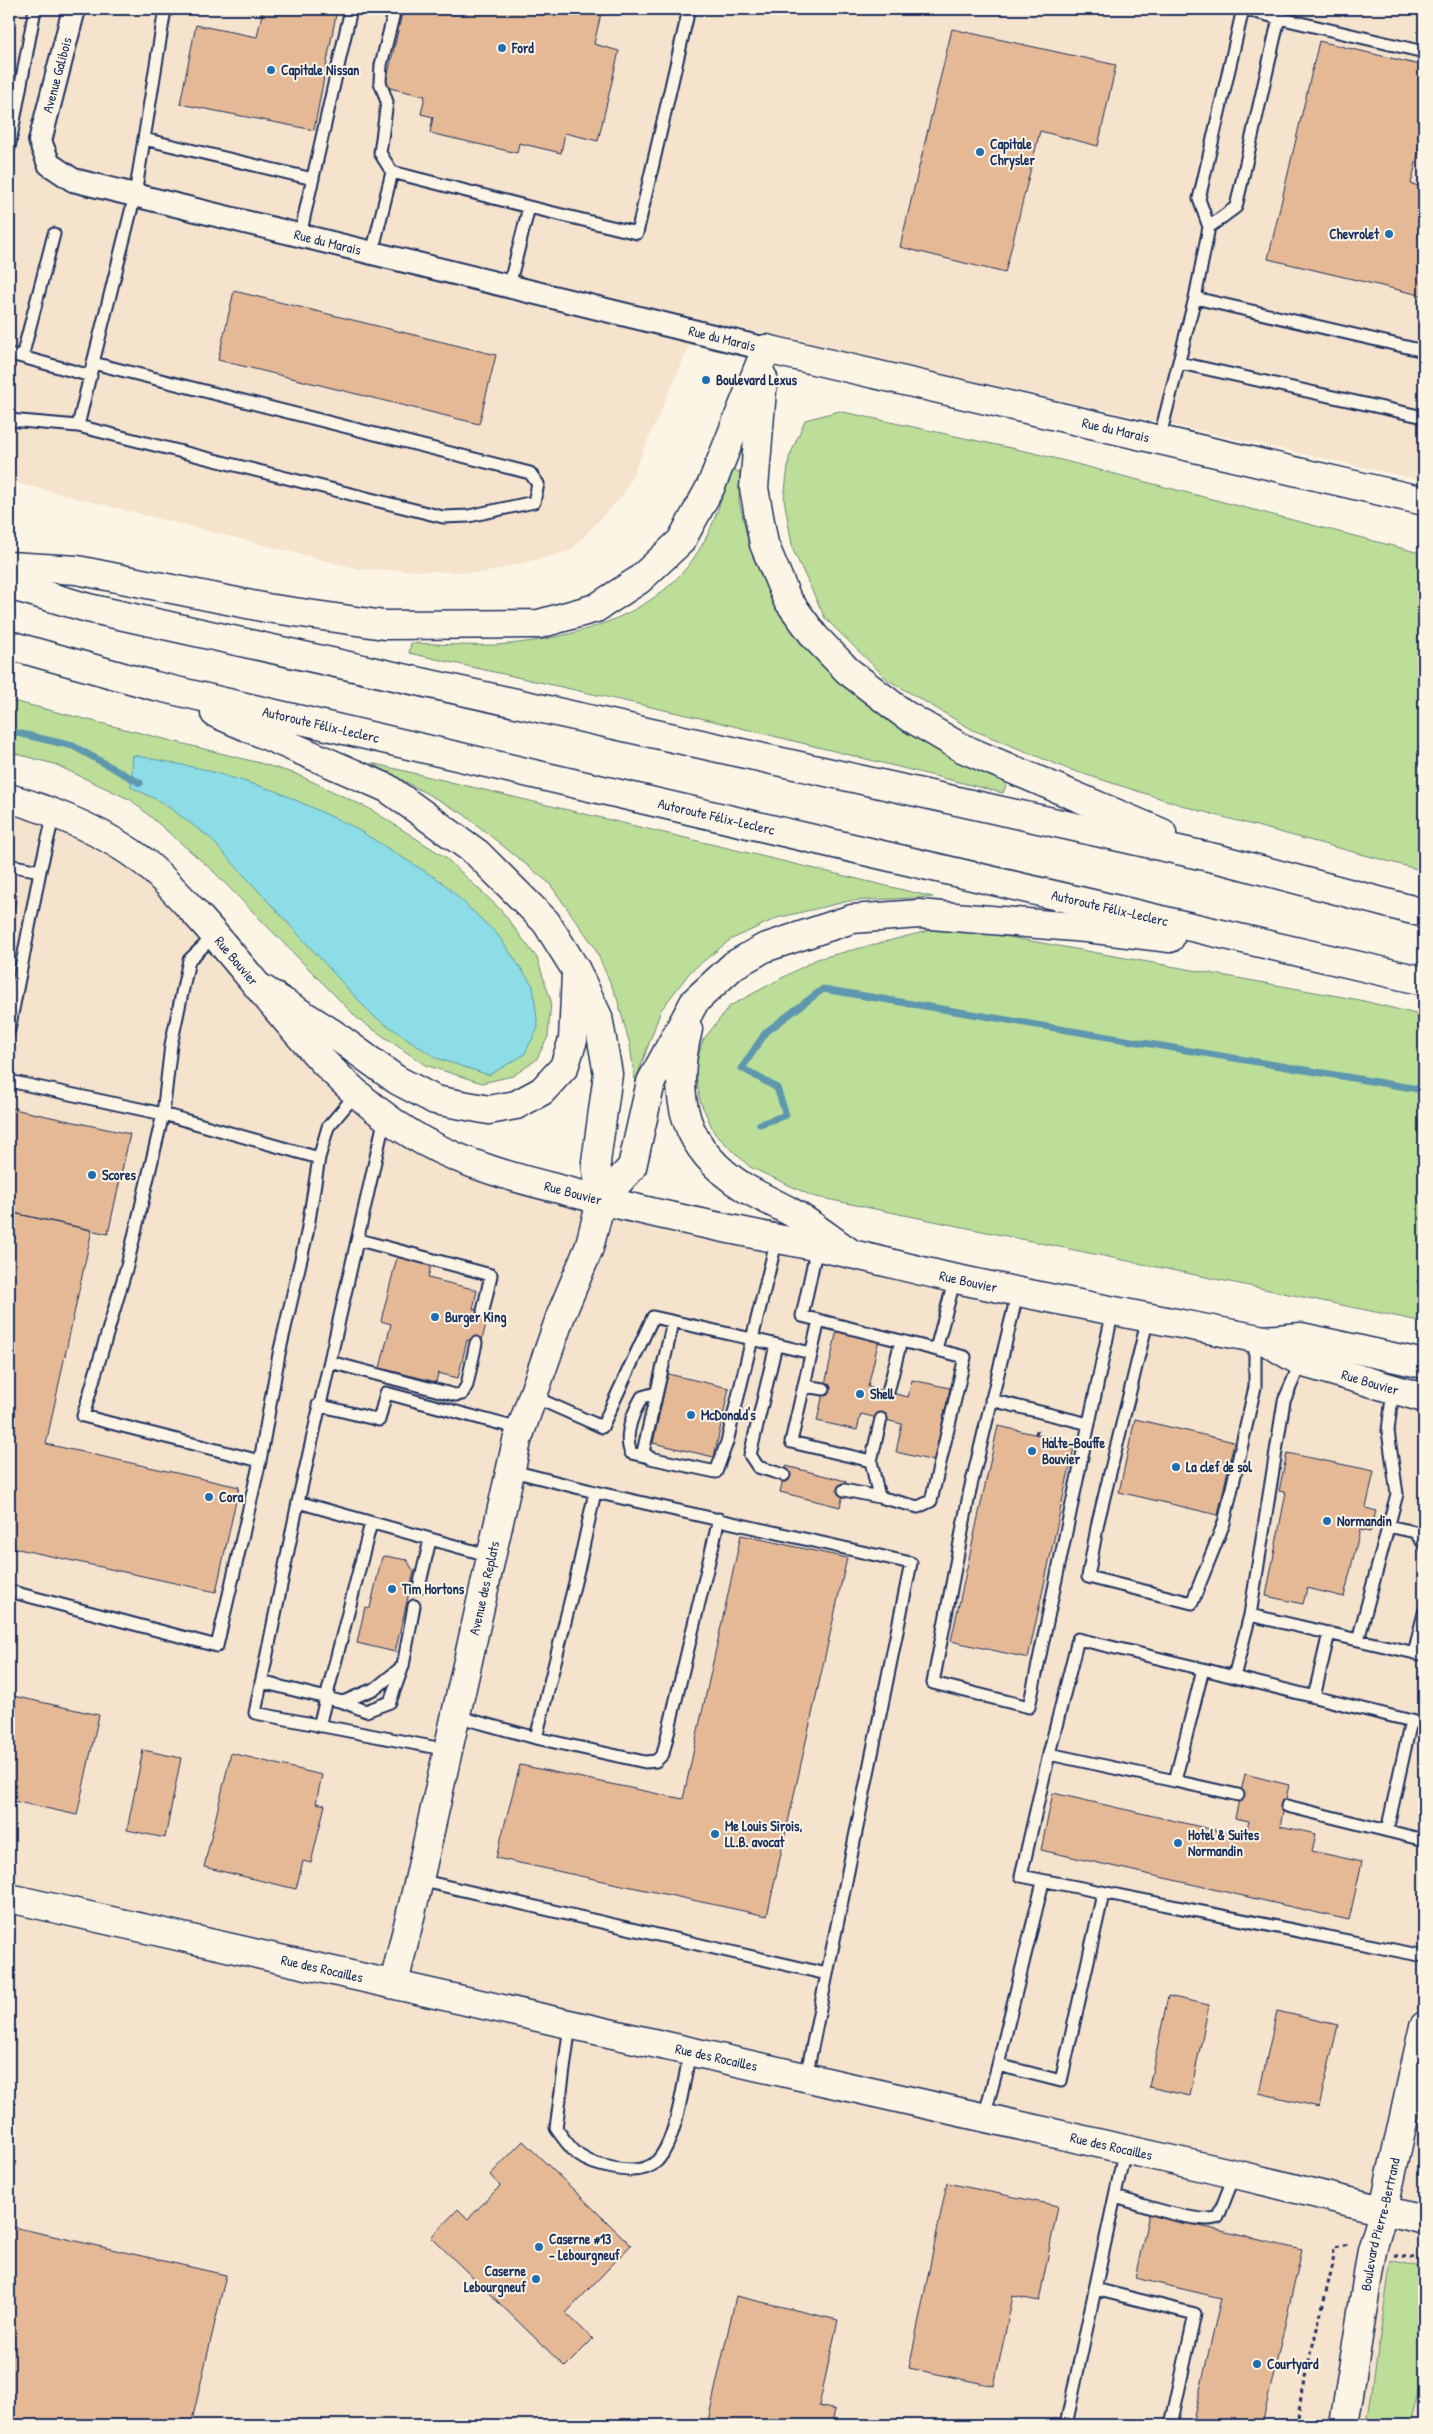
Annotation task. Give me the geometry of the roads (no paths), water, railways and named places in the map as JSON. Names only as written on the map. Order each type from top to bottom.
[{"type":"main road","name":"Rue du Marais","points":[[766,349],[1419,502]]},
{"type":"main road","points":[[9,566],[77,570],[267,608],[384,625],[539,624],[596,608],[639,580],[681,541],[711,486],[766,349]]},
{"type":"main road","points":[[766,349],[754,488],[764,544],[768,554],[787,600],[815,637],[848,671],[904,714],[962,748],[1223,860]]},
{"type":"main road","points":[[9,584],[88,608],[1223,860],[1424,913]]},
{"type":"main road","name":"Autoroute Félix-Leclerc","points":[[9,645],[155,686],[1424,981]]},
{"type":"main road","points":[[155,686],[387,788],[477,853],[546,922],[576,970],[598,1017],[608,1074],[596,1162],[600,1200]]},
{"type":"main road","name":"Rue Bouvier","points":[[9,798],[55,812],[103,836],[144,862],[215,935],[319,1057],[356,1094],[385,1117],[422,1140],[458,1158],[495,1173],[600,1200],[817,1246],[955,1278],[1148,1318],[1259,1339],[1301,1337],[1424,1364]]},
{"type":"main road","points":[[600,1200],[632,1168],[651,1082],[694,1001],[734,965],[764,948],[852,919],[919,914],[1086,928],[1303,953]]},
{"type":"main road","points":[[261,988],[332,1033],[397,1080],[435,1100],[489,1110],[516,1105],[542,1091],[564,1067],[573,1040],[576,970]]},
{"type":"main road","points":[[694,1001],[683,1049],[680,1081],[685,1118],[704,1155],[744,1187],[790,1211],[852,1254]]},
{"type":"main road","name":"Avenue des Replats","points":[[394,1983],[456,1716],[509,1470],[520,1429],[561,1315],[589,1248],[600,1200]]},
{"type":"main road","name":"Rue Bouvier","points":[[1259,1339],[1301,1362],[1424,1398]]},
{"type":"main road","points":[[1336,1344],[1361,1342],[1424,1348]]},
{"type":"main road","name":"Rue des Rocailles","points":[[9,1898],[394,1983],[570,2025],[1235,2174],[1384,2208],[1424,2220]]},
{"type":"main road","name":"Boulevard Pierre-Bertrand","points":[[1344,2425],[1372,2250],[1384,2208],[1424,2026]]},
{"type":"street","name":"Avenue Galibois","points":[[40,141],[74,9]]},
{"type":"street","name":"Rue du Marais","points":[[40,141],[48,164],[73,180],[766,349]]},
{"type":"lane","points":[[9,148],[35,9]]},
{"type":"lane","points":[[78,426],[135,195],[165,9]]},
{"type":"lane","points":[[300,235],[351,9]]},
{"type":"lane","points":[[395,9],[381,66],[380,82],[387,102],[380,153],[392,172],[529,208],[637,233],[689,9]]},
{"type":"lane","points":[[1158,440],[1180,363],[1195,298],[1209,227],[1199,199],[1243,9],[1424,52]]},
{"type":"lane","points":[[1209,227],[1236,207],[1279,18]]},
{"type":"lane","points":[[144,139],[313,179]]},
{"type":"lane","points":[[372,253],[392,172]]},
{"type":"lane","points":[[509,286],[529,208]]},
{"type":"lane","points":[[22,357],[54,234]]},
{"type":"lane","points":[[1195,298],[1424,351]]},
{"type":"lane","points":[[9,354],[91,376]]},
{"type":"lane","points":[[9,420],[78,426],[443,517],[469,516],[534,502],[538,484],[530,473],[93,362]]},
{"type":"lane","points":[[1180,363],[1424,417]]},
{"type":"lane","points":[[9,1030],[40,871],[55,812]]},
{"type":"lane","points":[[9,865],[40,871]]},
{"type":"lane","points":[[215,935],[189,960],[171,1045],[164,1114],[127,1266],[83,1416],[260,1461]]},
{"type":"lane","points":[[9,1081],[164,1114],[319,1158]]},
{"type":"lane","points":[[9,1591],[217,1646],[260,1461],[279,1354],[307,1233],[319,1158],[328,1127],[356,1094]]},
{"type":"lane","points":[[385,1117],[359,1240],[318,1405],[255,1713],[448,1750]]},
{"type":"lane","points":[[656,1393],[642,1397],[633,1412],[627,1443],[631,1453],[716,1472],[728,1442],[777,1239]]},
{"type":"lane","points":[[359,1240],[491,1276],[483,1311]]},
{"type":"lane","points":[[817,1246],[802,1316],[965,1357],[931,1502],[918,1507],[844,1490]]},
{"type":"lane","points":[[936,1349],[955,1278]]},
{"type":"lane","points":[[1018,1291],[970,1490],[933,1683],[1029,1707],[1114,1310]]},
{"type":"lane","points":[[532,1396],[602,1427],[653,1317],[811,1353]]},
{"type":"lane","points":[[1148,1318],[1098,1522],[1088,1577],[1192,1603],[1224,1523],[1254,1387],[1259,1339]]},
{"type":"lane","points":[[819,1320],[791,1442],[871,1460]]},
{"type":"lane","points":[[650,1458],[643,1452],[673,1322]]},
{"type":"lane","points":[[888,1392],[902,1341]]},
{"type":"lane","points":[[330,1362],[456,1395],[462,1394],[467,1385],[476,1343]]},
{"type":"lane","points":[[776,1345],[750,1455],[758,1467],[784,1475]]},
{"type":"lane","points":[[1234,1677],[1250,1615],[1284,1400],[1301,1362]]},
{"type":"lane","points":[[804,1386],[824,1389]]},
{"type":"lane","points":[[1358,1640],[1397,1494],[1388,1431],[1392,1388]]},
{"type":"lane","points":[[318,1405],[379,1420],[386,1393],[520,1429]]},
{"type":"lane","points":[[991,1400],[1089,1424]]},
{"type":"lane","points":[[879,1497],[871,1460],[881,1419]]},
{"type":"lane","points":[[509,1470],[595,1492],[911,1563],[806,2077]]},
{"type":"lane","points":[[536,1738],[579,1566],[595,1492]]},
{"type":"lane","points":[[298,1502],[491,1556]]},
{"type":"lane","points":[[456,1716],[536,1738],[645,1762],[656,1761],[663,1754],[719,1519]]},
{"type":"lane","points":[[318,1726],[371,1523]]},
{"type":"lane","points":[[1388,1526],[1415,1532],[1424,1544]]},
{"type":"lane","points":[[419,1587],[430,1540]]},
{"type":"lane","points":[[261,1682],[343,1702],[366,1711],[390,1702],[403,1666],[414,1606]]},
{"type":"lane","points":[[1250,1615],[1419,1654],[1424,1613]]},
{"type":"lane","points":[[1314,1697],[1330,1633]]},
{"type":"lane","points":[[1424,1724],[1078,1639],[1021,1876],[1103,1894],[1424,1956]]},
{"type":"lane","points":[[343,1702],[376,1688],[403,1666]]},
{"type":"lane","points":[[1175,1782],[1203,1669]]},
{"type":"lane","points":[[1387,1831],[1411,1721]]},
{"type":"lane","points":[[1049,1754],[1238,1796]]},
{"type":"lane","points":[[1287,1806],[1424,1840]]},
{"type":"lane","points":[[419,1880],[827,1974]]},
{"type":"lane","points":[[984,2117],[1043,1882]]},
{"type":"lane","points":[[998,2064],[1061,2080],[1103,1894]]},
{"type":"lane","points":[[570,2025],[556,2128],[572,2151],[592,2164],[636,2171],[656,2162],[670,2142],[690,2051]]},
{"type":"lane","points":[[1066,2425],[1125,2149]]},
{"type":"lane","points":[[1116,2197],[1181,2215],[1212,2221],[1218,2217],[1235,2174]]},
{"type":"lane","points":[[1095,2290],[1195,2314],[1171,2425]]},
{"type":"water","points":[[133,755],[203,769],[276,791],[352,826],[442,882],[498,935],[533,986],[538,1028],[524,1055],[489,1075],[436,1058],[372,1015],[209,837],[163,803],[131,787]]},
{"type":"waterway","points":[[9,731],[73,746],[140,783]]},
{"type":"waterway","points":[[760,1124],[786,1115],[777,1088],[742,1068],[766,1032],[823,989],[1424,1090]]},
{"type":"place","name":"Ford","points":[[502,48]]},
{"type":"place","name":"Capitale Nissan","points":[[271,70]]},
{"type":"place","name":"Capitale Chrysler","points":[[980,152]]},
{"type":"place","name":"Chevrolet","points":[[1389,234]]},
{"type":"place","name":"Boulevard Lexus","points":[[706,380]]},
{"type":"place","name":"Scores","points":[[92,1175]]},
{"type":"place","name":"Burger King","points":[[435,1317]]},
{"type":"place","name":"Shell","points":[[860,1394]]},
{"type":"place","name":"McDonald's","points":[[691,1415]]},
{"type":"place","name":"Halte-Bouffe Bouvier","points":[[1032,1451]]},
{"type":"place","name":"La clef de sol","points":[[1176,1467]]},
{"type":"place","name":"Cora","points":[[209,1497]]},
{"type":"place","name":"Normandin","points":[[1327,1521]]},
{"type":"place","name":"Tim Hortons","points":[[392,1589]]},
{"type":"place","name":"Me Louis Sirois, LL.B. avocat","points":[[715,1834]]},
{"type":"place","name":"Hotel & Suites Normandin","points":[[1178,1843]]},
{"type":"place","name":"Caserne #13 - Lebourgneuf","points":[[539,2247]]},
{"type":"place","name":"Caserne Lebourgneuf","points":[[536,2279]]},
{"type":"place","name":"Courtyard","points":[[1257,2364]]}]
